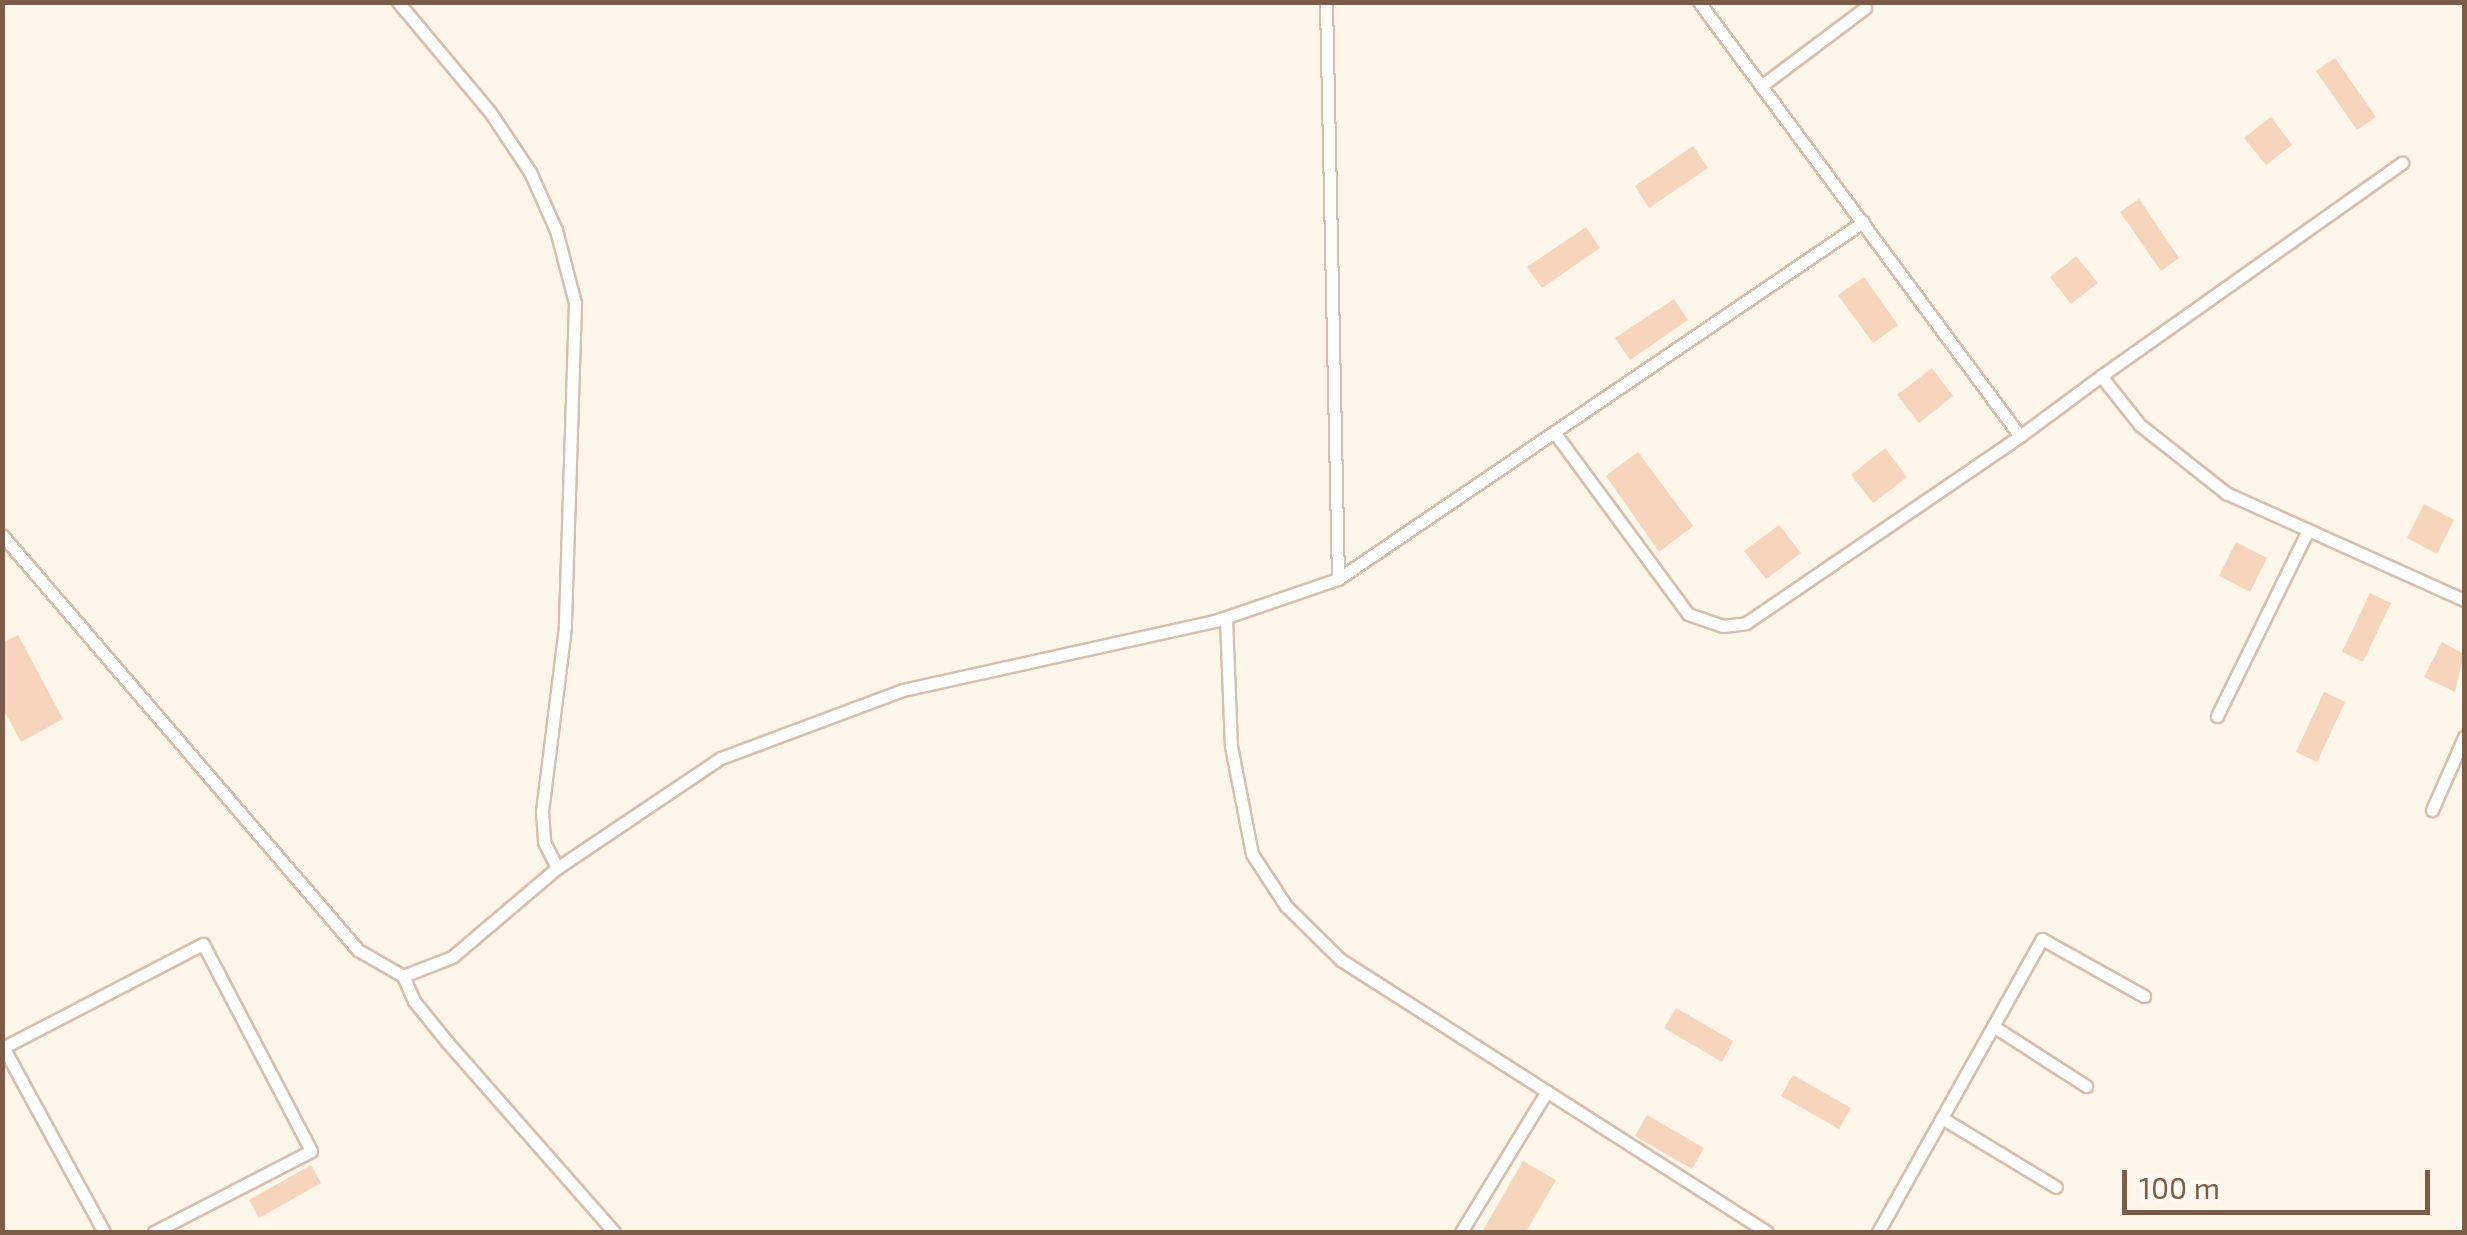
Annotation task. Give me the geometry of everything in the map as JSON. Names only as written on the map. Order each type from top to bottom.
[{"type":"lane","points":[[398,2],[471,86],[530,172],[556,230],[575,303],[565,628],[542,811],[544,842],[558,868]]},
{"type":"lane","points":[[1326,2],[1338,579]]},
{"type":"lane","points":[[1699,2],[2020,436]]},
{"type":"lane","points":[[1761,86],[1865,8]]},
{"type":"lane","points":[[1554,432],[1688,614],[1723,626],[1746,623],[2020,436],[2402,163]]},
{"type":"lane","points":[[404,976],[452,957],[558,868],[721,758],[904,690],[1226,618],[1338,579],[1864,222]]},
{"type":"lane","points":[[2101,376],[2140,425],[2226,493],[2464,600]]},
{"type":"lane","points":[[2217,716],[2308,530]]},
{"type":"lane","points":[[2,535],[358,950],[404,976],[414,1001],[448,1043],[614,1232]]},
{"type":"lane","points":[[1226,618],[1231,746],[1252,854],[1286,906],[1342,960],[1767,1232]]},
{"type":"lane","points":[[2432,810],[2464,737]]},
{"type":"lane","points":[[1878,1232],[2042,939],[2144,996]]},
{"type":"lane","points":[[104,1232],[3,1046],[203,944],[311,1151],[154,1232]]},
{"type":"lane","points":[[1993,1026],[2086,1086]]},
{"type":"lane","points":[[1461,1232],[1547,1092]]},
{"type":"lane","points":[[1942,1118],[2056,1187]]},
{"type":"building","points":[[2335,58],[2376,117],[2357,130],[2316,71]]},
{"type":"building","points":[[2271,117],[2292,145],[2266,165],[2244,138]]},
{"type":"building","points":[[1693,146],[1708,168],[1649,208],[1635,186]]},
{"type":"building","points":[[2139,199],[2179,258],[2161,271],[2120,212]]},
{"type":"building","points":[[1586,227],[1600,248],[1542,288],[1527,267]]},
{"type":"building","points":[[2076,256],[2098,283],[2071,304],[2050,277]]},
{"type":"building","points":[[1864,277],[1898,325],[1873,343],[1838,295]]},
{"type":"building","points":[[1674,299],[1688,320],[1630,360],[1615,338]]},
{"type":"building","points":[[1932,368],[1953,396],[1919,423],[1897,395]]},
{"type":"building","points":[[1885,448],[1907,477],[1873,503],[1851,475]]},
{"type":"building","points":[[1638,452],[1693,526],[1659,552],[1606,476]]},
{"type":"building","points":[[2424,504],[2454,520],[2437,554],[2407,538]]},
{"type":"building","points":[[1779,525],[1801,553],[1766,579],[1744,551]]},
{"type":"building","points":[[2236,542],[2267,558],[2250,592],[2219,576]]},
{"type":"building","points":[[2370,593],[2391,603],[2363,662],[2342,652]]},
{"type":"building","points":[[18,635],[63,719],[21,742],[2,707],[2,643]]},
{"type":"building","points":[[2442,642],[2464,654],[2455,692],[2424,677]]},
{"type":"building","points":[[2324,692],[2345,702],[2317,762],[2296,752]]},
{"type":"building","points":[[1676,1008],[1733,1041],[1722,1062],[1664,1028]]},
{"type":"building","points":[[1793,1075],[1851,1108],[1839,1129],[1781,1096]]},
{"type":"building","points":[[1647,1115],[1704,1148],[1692,1169],[1635,1136]]},
{"type":"building","points":[[1523,1161],[1556,1180],[1526,1232],[1482,1232]]},
{"type":"building","points":[[311,1165],[321,1183],[259,1218],[249,1200]]}]
